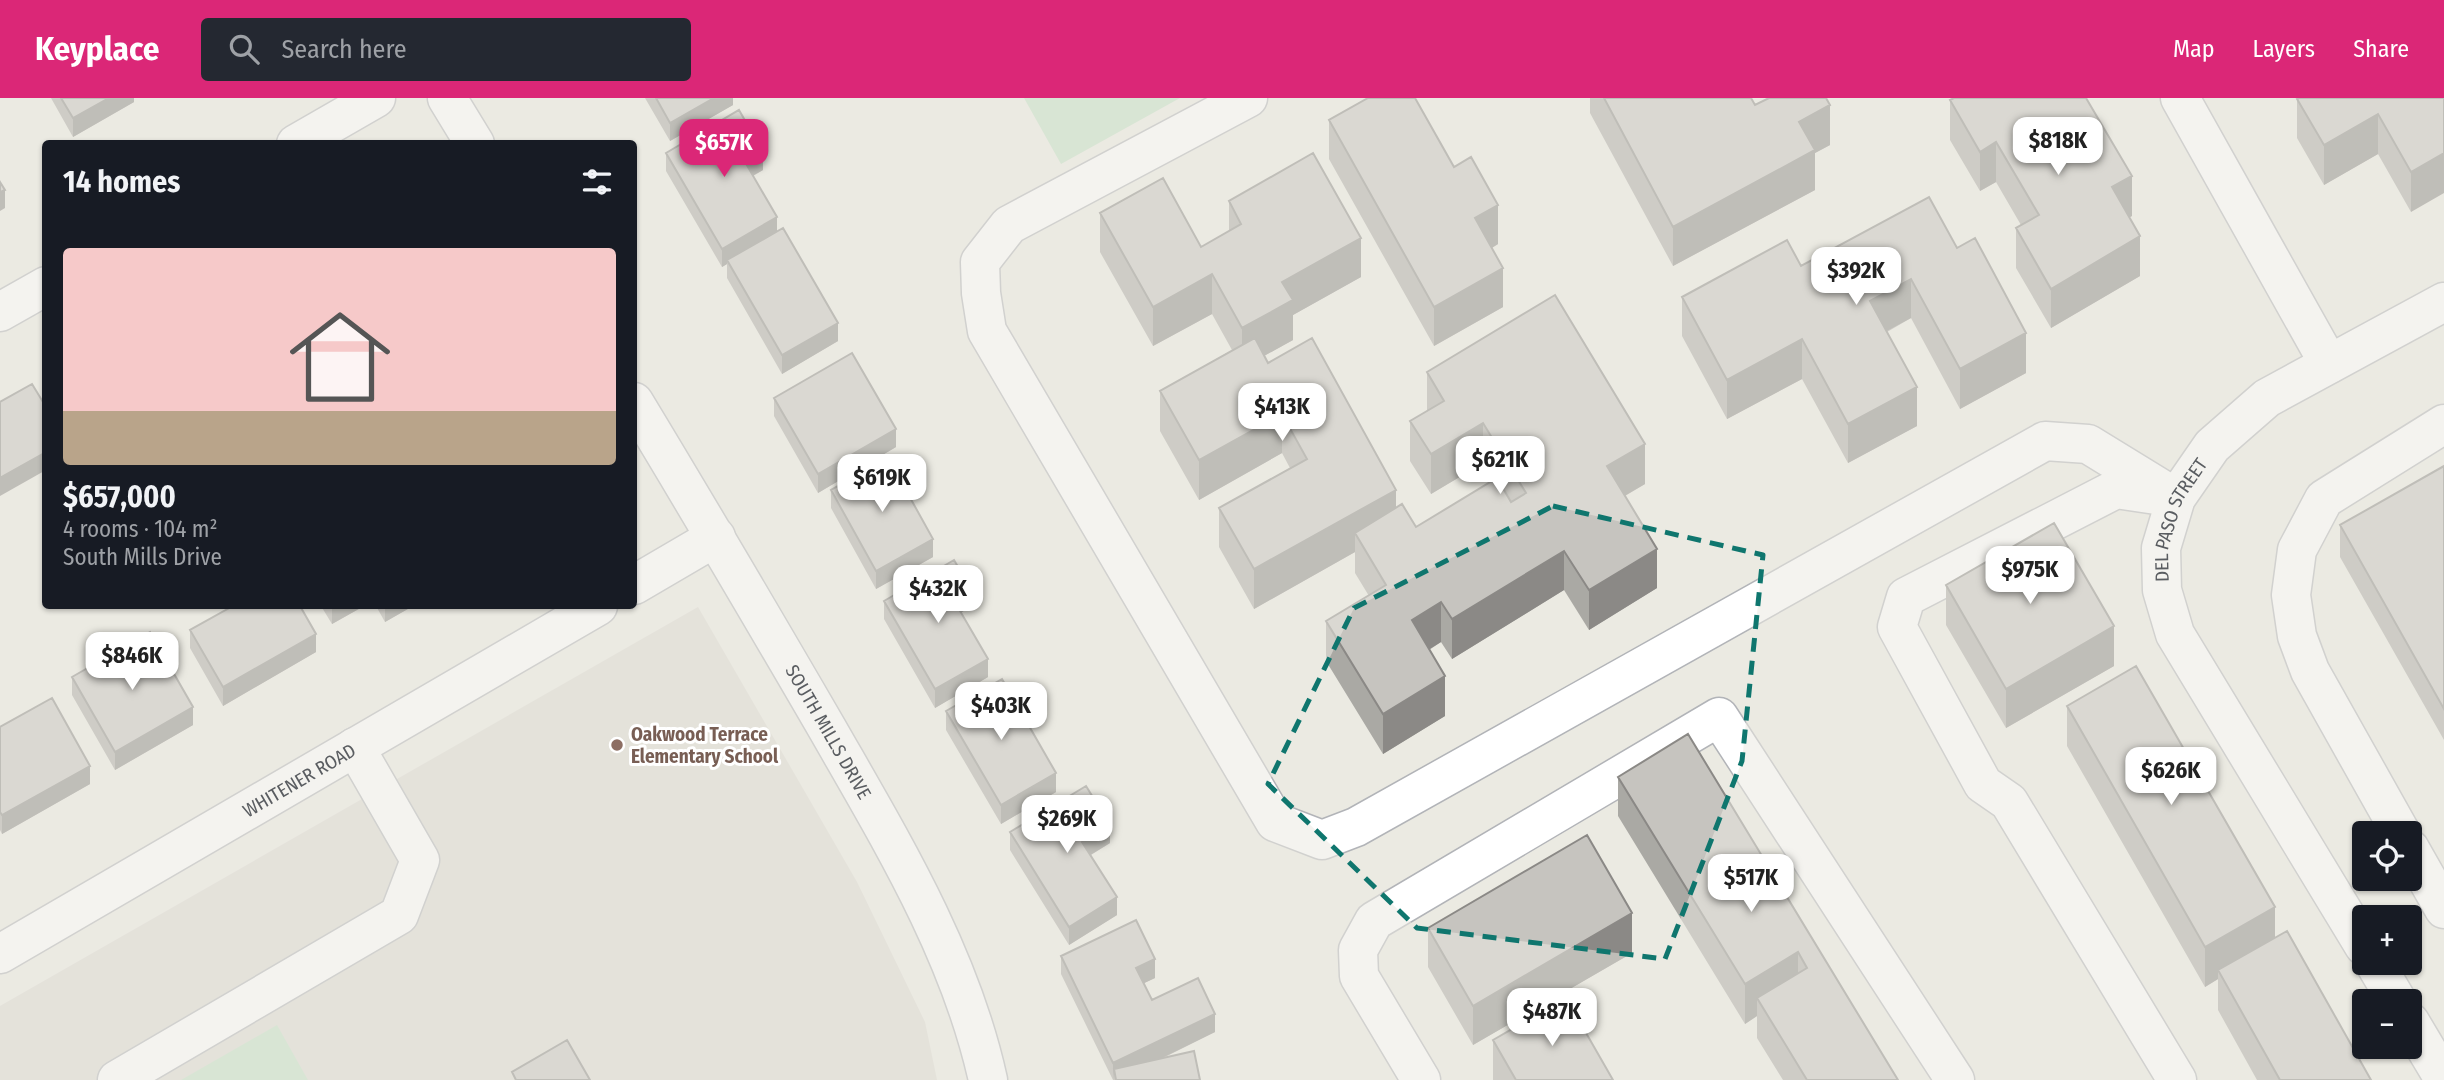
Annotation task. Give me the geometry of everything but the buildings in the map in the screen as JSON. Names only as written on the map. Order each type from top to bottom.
[{"type":"street","points":[[303,140],[376,98]]},
{"type":"street","points":[[447,98],[473,140]]},
{"type":"street","points":[[1248,98],[1009,225],[980,262],[981,293],[987,331],[1275,822],[1322,840],[1356,827],[2045,441],[2088,444],[2176,498]]},
{"type":"street","points":[[2180,98],[2329,365]]},
{"type":"street","points":[[0,312],[42,288]]},
{"type":"street","name":"DEL PASO STREET","points":[[2352,927],[2175,634],[2162,590],[2161,548],[2176,498],[2211,446],[2267,398],[2444,302]]},
{"type":"street","name":"SOUTH MILLS DRIVE","points":[[637,407],[716,537],[902,859],[949,955],[981,1049],[988,1080]]},
{"type":"street","points":[[2394,821],[2310,671],[2297,636],[2291,595],[2297,550],[2324,499],[2444,424]]},
{"type":"street","points":[[2176,498],[2116,489],[1906,597],[1897,627],[1983,784],[2009,802],[2177,1080]]},
{"type":"street","points":[[637,583],[716,537]]},
{"type":"street","name":"WHITENER ROAD","points":[[0,954],[593,609]]},
{"type":"street","points":[[1421,1080],[1359,976],[1358,950],[1374,921],[1719,717],[1955,1080]]},
{"type":"street","points":[[117,1080],[399,915],[420,860],[355,747]]},
{"type":"street","points":[[2422,870],[2444,909]]},
{"type":"street","points":[[2422,1042],[2444,1079]]},
{"type":"highlighted area","points":[[1553,506],[1763,555],[1742,761],[1665,959],[1417,928],[1268,784],[1354,608]]},
{"type":"shaded area","name":"Oakwood Terrace Elementary School","points":[[698,607],[857,882],[925,1022],[937,1080],[0,1080],[0,1006]]},
{"type":"green space","points":[[1024,98],[1180,98],[1061,164]]},
{"type":"green space","points":[[277,1025],[308,1080],[181,1080]]},
{"type":"place","name":"Oakwood Terrace Elementary School","points":[[617,745]]}]
